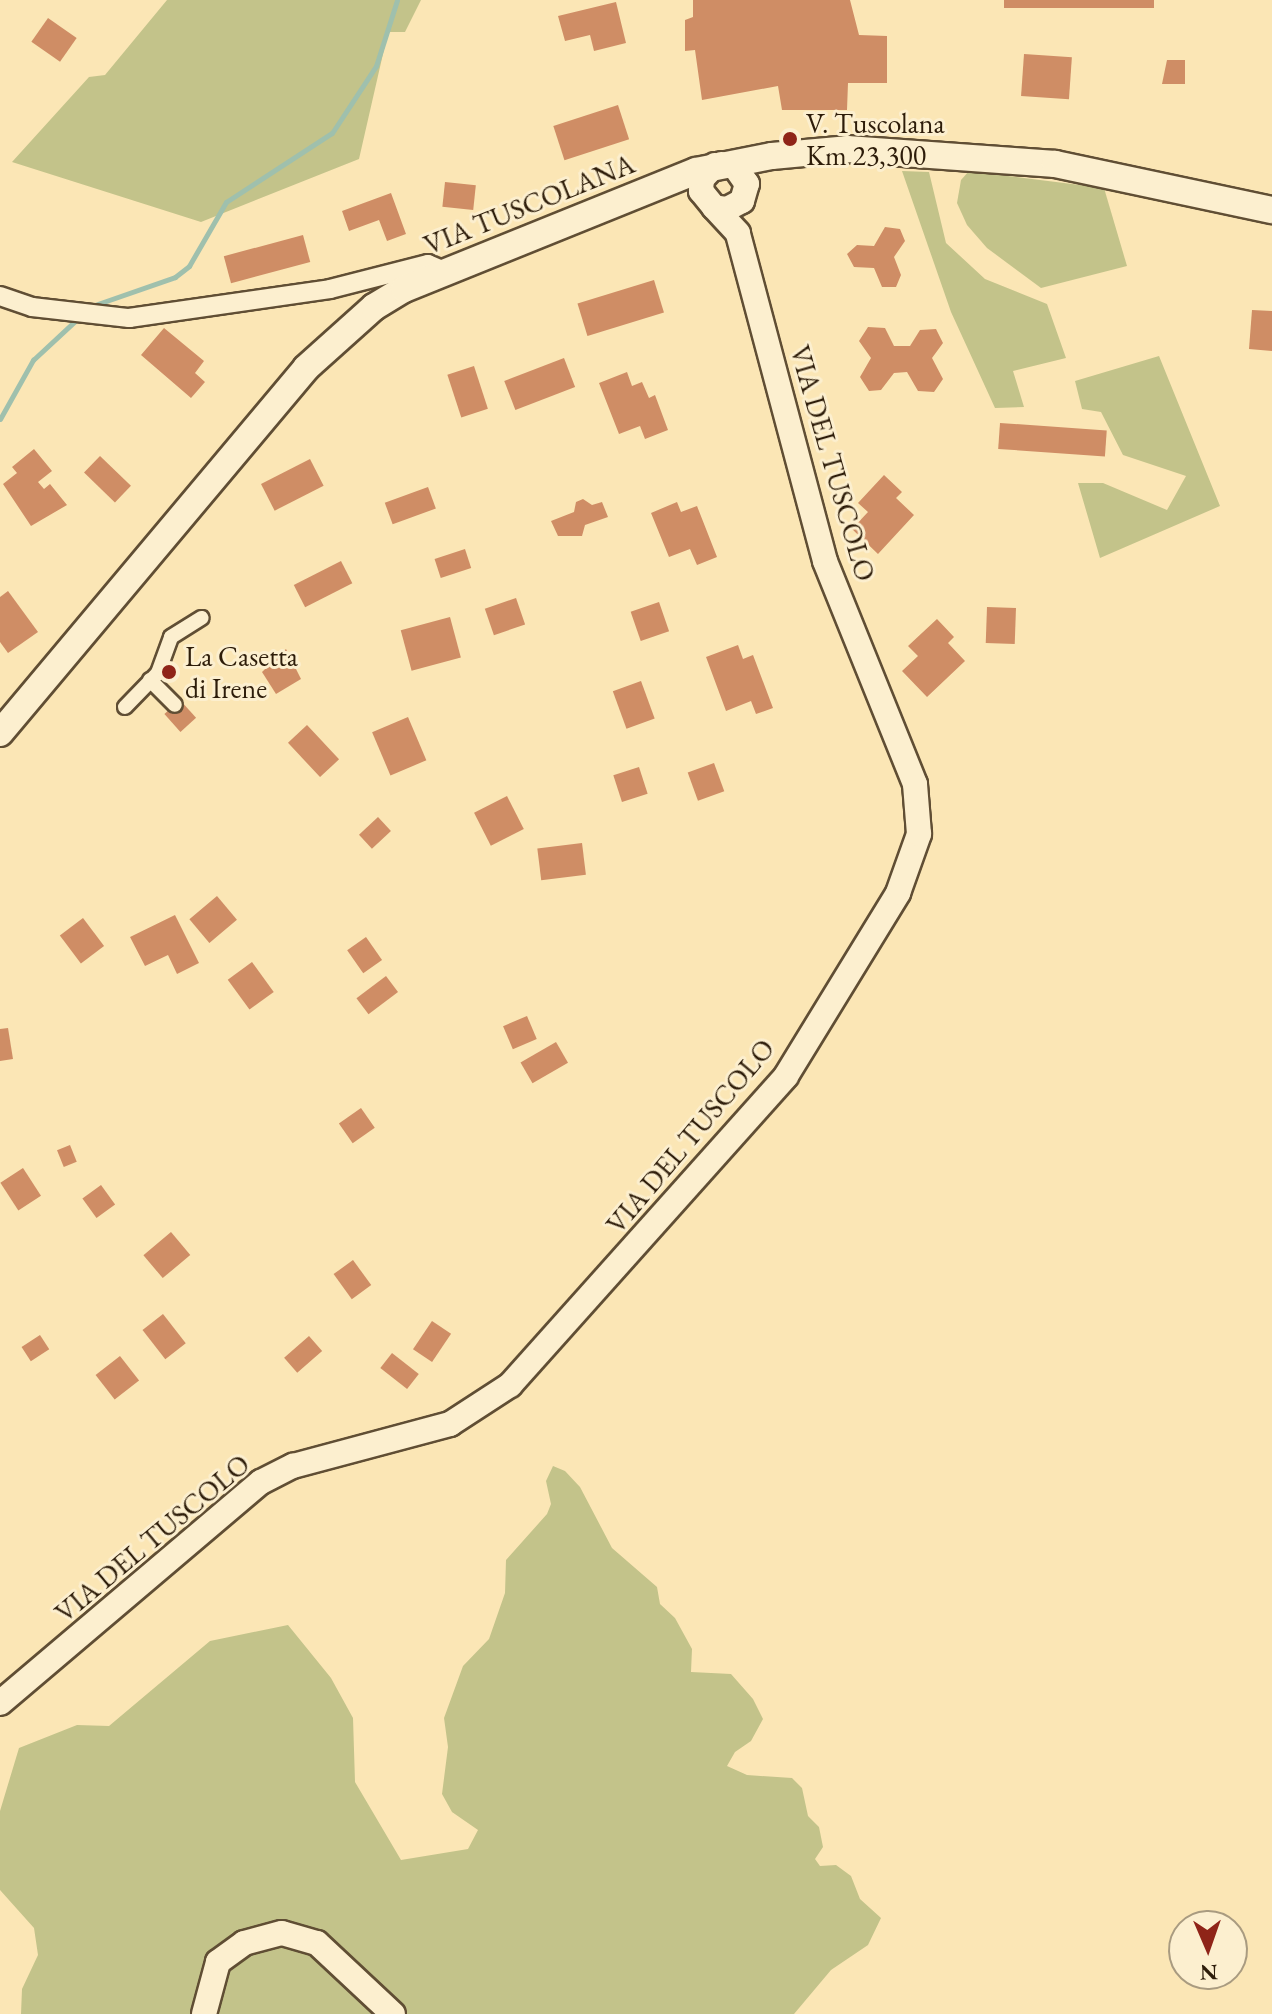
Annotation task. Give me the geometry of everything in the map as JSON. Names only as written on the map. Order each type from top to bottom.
[{"type":"main road","name":"VIA TUSCOLANA","points":[[0,733],[306,368],[374,307],[447,272],[718,165],[847,149],[1055,164],[1272,210]]},
{"type":"street","points":[[711,205],[734,207],[745,194],[761,163],[772,156]]},
{"type":"street","points":[[711,205],[701,185],[718,165],[741,171],[745,194],[738,233]]},
{"type":"street","points":[[662,185],[688,189],[711,205],[738,233]]},
{"type":"street","name":"VIA DEL TUSCOLO","points":[[0,1703],[261,1482],[293,1466],[450,1424],[510,1385],[786,1076],[898,893],[919,834],[915,784],[825,561],[738,233]]},
{"type":"street","points":[[0,296],[32,307],[129,318],[330,289],[428,264],[447,272]]},
{"type":"street","points":[[125,707],[158,673],[164,645],[202,618]]},
{"type":"street","points":[[150,680],[175,705]]},
{"type":"street","points":[[204,2014],[218,1962],[244,1943],[282,1933],[317,1943],[393,2014]]},
{"type":"green space","points":[[167,0],[421,0],[405,32],[388,32],[359,159],[201,222],[12,162],[89,77],[105,75]]},
{"type":"green space","points":[[902,171],[929,172],[946,243],[985,279],[1047,304],[1066,358],[1013,371],[1024,407],[995,408],[951,312]]},
{"type":"green space","points":[[969,171],[1104,188],[1127,266],[1041,288],[987,248],[967,225],[957,203],[961,180]]},
{"type":"green space","points":[[1159,356],[1220,506],[1100,558],[1078,483],[1103,483],[1167,510],[1186,476],[1123,455],[1101,412],[1082,409],[1075,381]]},
{"type":"green space","points":[[553,1466],[565,1471],[580,1487],[612,1548],[657,1587],[660,1604],[675,1618],[692,1649],[691,1672],[731,1674],[753,1699],[763,1719],[751,1741],[735,1752],[727,1766],[747,1775],[792,1778],[802,1788],[808,1816],[819,1827],[823,1847],[815,1859],[820,1866],[836,1865],[851,1876],[860,1899],[881,1918],[868,1945],[831,1970],[794,2014],[21,2014],[22,1989],[38,1955],[34,1928],[0,1890],[0,1811],[19,1748],[77,1725],[109,1726],[210,1641],[288,1625],[331,1678],[353,1718],[355,1782],[401,1860],[468,1849],[478,1830],[452,1812],[442,1794],[448,1747],[444,1718],[463,1666],[489,1639],[505,1593],[506,1560],[547,1514],[551,1504],[546,1481]]},
{"type":"building","points":[[693,0],[850,0],[859,35],[887,36],[887,83],[848,83],[847,110],[782,110],[778,86],[702,100],[695,50],[685,51],[685,20],[693,17]]},
{"type":"building","points":[[1004,0],[1154,0],[1154,8],[1004,8]]},
{"type":"building","points":[[616,2],[626,43],[594,51],[590,35],[565,41],[558,16]]},
{"type":"building","points":[[48,18],[77,38],[60,62],[31,42]]},
{"type":"building","points":[[1024,54],[1072,57],[1069,99],[1021,96]]},
{"type":"building","points":[[1167,60],[1185,60],[1185,84],[1162,84]]},
{"type":"building","points":[[618,105],[629,139],[564,160],[553,126]]},
{"type":"building","points":[[445,182],[476,185],[473,210],[442,207]]},
{"type":"building","points":[[391,193],[406,234],[387,241],[379,220],[349,231],[342,211]]},
{"type":"building","points":[[885,227],[900,229],[905,241],[894,257],[901,275],[896,287],[882,287],[874,268],[854,267],[847,254],[857,245],[874,246]]},
{"type":"building","points":[[303,235],[310,262],[231,283],[224,256]]},
{"type":"building","points":[[654,280],[664,313],[587,336],[577,303]]},
{"type":"building","points":[[1252,310],[1272,311],[1272,351],[1249,349]]},
{"type":"building","points":[[868,327],[885,328],[894,346],[910,346],[920,330],[936,329],[943,343],[932,358],[943,379],[934,392],[918,391],[907,372],[894,373],[881,390],[869,391],[860,377],[871,358],[859,341]]},
{"type":"building","points":[[164,328],[204,361],[195,373],[205,382],[191,398],[141,355]]},
{"type":"building","points":[[564,358],[575,387],[515,410],[504,381]]},
{"type":"building","points":[[474,366],[488,409],[461,417],[447,375]]},
{"type":"building","points":[[627,372],[632,386],[642,382],[649,398],[655,395],[668,430],[645,439],[640,426],[619,434],[599,383]]},
{"type":"building","points":[[1000,423],[1107,430],[1105,456],[998,449]]},
{"type":"building","points":[[34,449],[52,471],[38,482],[44,489],[50,484],[67,505],[31,526],[3,484],[17,473],[12,467]]},
{"type":"building","points":[[100,456],[131,486],[115,502],[84,473]]},
{"type":"building","points":[[310,459],[324,486],[275,511],[261,484]]},
{"type":"building","points":[[884,475],[902,492],[896,498],[914,515],[878,554],[852,529],[868,512],[858,503]]},
{"type":"building","points":[[428,487],[436,509],[393,524],[385,503]]},
{"type":"building","points":[[583,499],[592,505],[602,502],[608,517],[585,525],[582,536],[558,536],[551,521],[574,512],[576,502]]},
{"type":"building","points":[[677,502],[681,512],[697,506],[717,557],[697,565],[690,549],[669,557],[651,513]]},
{"type":"building","points":[[465,549],[471,568],[441,578],[435,559]]},
{"type":"building","points":[[341,561],[352,583],[305,607],[294,585]]},
{"type":"building","points":[[8,591],[38,632],[8,653],[0,642],[0,597]]},
{"type":"building","points":[[516,598],[525,624],[494,635],[485,609]]},
{"type":"building","points":[[659,602],[669,631],[641,641],[631,612]]},
{"type":"building","points":[[987,607],[1016,608],[1015,644],[986,643]]},
{"type":"building","points":[[450,617],[461,658],[412,671],[401,630]]},
{"type":"building","points":[[937,619],[954,637],[948,643],[965,661],[927,697],[902,671],[918,656],[908,646]]},
{"type":"building","points":[[738,645],[743,659],[753,655],[773,708],[756,714],[751,701],[726,711],[706,657]]},
{"type":"building","points":[[286,649],[301,679],[276,694],[262,672]]},
{"type":"building","points":[[641,681],[655,719],[626,729],[613,691]]},
{"type":"building","points":[[180,700],[196,718],[180,732],[164,714]]},
{"type":"building","points":[[408,717],[426,760],[390,776],[372,732]]},
{"type":"building","points":[[307,725],[339,759],[320,777],[288,743]]},
{"type":"building","points":[[714,763],[724,791],[698,801],[688,773]]},
{"type":"building","points":[[639,767],[648,794],[622,802],[613,775]]},
{"type":"building","points":[[507,796],[524,829],[491,846],[474,813]]},
{"type":"building","points":[[378,817],[391,831],[372,849],[359,835]]},
{"type":"building","points":[[582,843],[586,875],[541,880],[537,848]]},
{"type":"building","points":[[217,896],[237,920],[209,943],[189,919]]},
{"type":"building","points":[[175,915],[199,963],[177,974],[168,955],[145,966],[130,937]]},
{"type":"building","points":[[83,918],[104,946],[81,963],[60,935]]},
{"type":"building","points":[[366,937],[382,960],[363,973],[347,950]]},
{"type":"building","points":[[252,962],[274,992],[249,1010],[228,980]]},
{"type":"building","points":[[386,976],[398,992],[368,1014],[356,998]]},
{"type":"building","points":[[527,1016],[537,1039],[513,1049],[503,1026]]},
{"type":"building","points":[[8,1028],[13,1059],[0,1061],[0,1029]]},
{"type":"building","points":[[556,1042],[568,1063],[532,1083],[520,1062]]},
{"type":"building","points":[[361,1108],[375,1128],[353,1143],[339,1123]]},
{"type":"building","points":[[70,1145],[77,1162],[64,1167],[57,1150]]},
{"type":"building","points":[[23,1168],[41,1196],[18,1210],[0,1183]]},
{"type":"building","points":[[101,1185],[115,1204],[96,1218],[82,1199]]},
{"type":"building","points":[[171,1232],[190,1255],[163,1278],[143,1255]]},
{"type":"building","points":[[353,1260],[371,1285],[352,1299],[334,1274]]},
{"type":"building","points":[[163,1314],[186,1343],[165,1359],[143,1330]]},
{"type":"building","points":[[432,1321],[451,1334],[432,1362],[413,1349]]},
{"type":"building","points":[[40,1335],[49,1349],[31,1361],[22,1347]]},
{"type":"building","points":[[309,1336],[322,1351],[297,1373],[284,1358]]},
{"type":"building","points":[[392,1353],[419,1374],[407,1389],[380,1368]]},
{"type":"building","points":[[120,1356],[139,1380],[115,1400],[96,1375]]},
{"type":"waterway","points":[[89,307],[175,277],[189,266],[226,202],[332,133],[376,66],[397,0]]},
{"type":"waterway","points":[[0,419],[33,360],[76,320]]},
{"type":"place","name":"V. Tuscolana Km 23,300","points":[[790,139]]},
{"type":"place","name":"La Casetta di Irene","points":[[169,672]]}]
